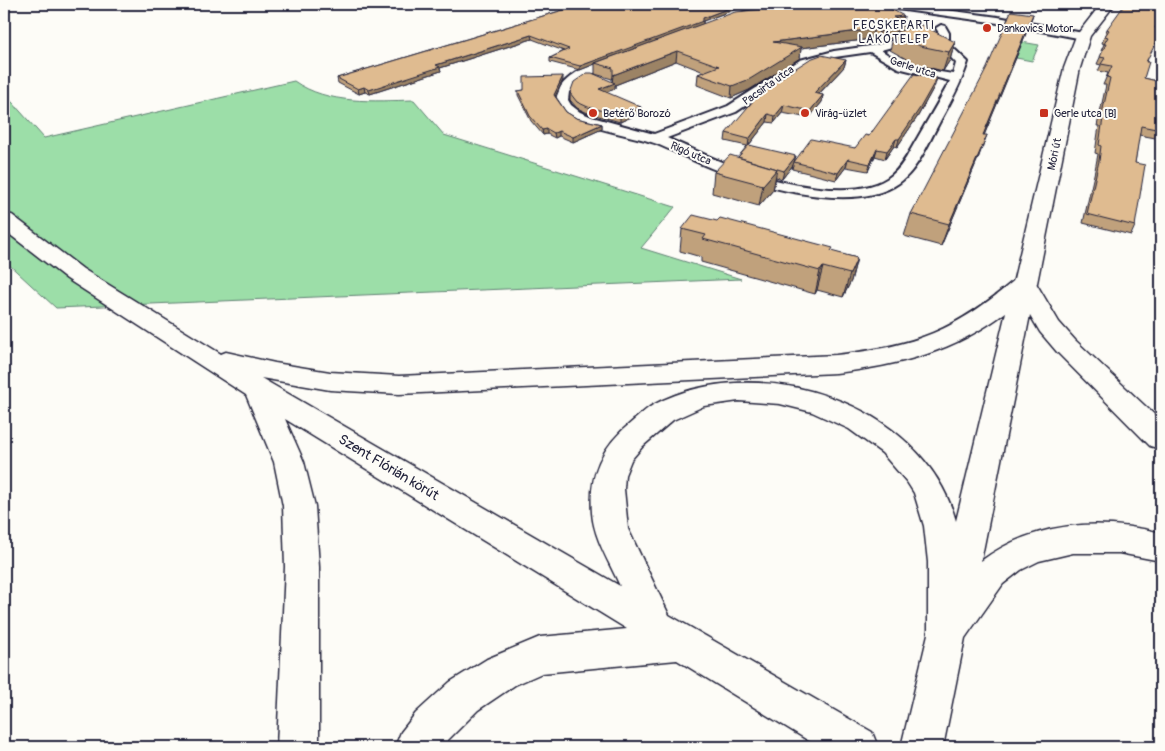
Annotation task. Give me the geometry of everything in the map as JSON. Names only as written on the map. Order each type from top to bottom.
[{"type":"main road","name":"Móri út","points":[[922,747],[1072,68],[1082,36],[1108,4]]},
{"type":"main road","name":"Szent Flórián körút","points":[[4,220],[75,274],[258,389],[857,747]]},
{"type":"main road","points":[[205,356],[284,374],[330,380],[399,385],[870,361],[909,353],[948,339],[999,308],[1025,283],[1050,326],[1066,346],[1161,438]]},
{"type":"main road","points":[[258,389],[289,462],[299,506],[302,567],[298,747]]},
{"type":"main road","points":[[416,747],[430,727],[464,696],[501,672],[540,655],[668,634],[610,527],[608,496],[610,470],[622,448],[640,428],[662,412],[687,401],[712,394],[773,393],[807,400],[836,410],[886,440],[909,462],[930,492],[942,526],[947,635]]},
{"type":"main road","points":[[947,635],[991,573],[1014,557],[1052,541],[1097,537],[1139,540],[1161,547]]},
{"type":"street","points":[[714,24],[773,4]]},
{"type":"street","points":[[883,4],[998,20],[1082,36]]},
{"type":"street","points":[[953,14],[941,28],[944,33],[944,44],[962,62],[954,84]]},
{"type":"street","name":"Pacsirta utca","points":[[655,138],[732,109],[804,62],[825,55],[898,44],[941,28]]},
{"type":"street","name":"Gerle utca","points":[[872,49],[899,65],[954,84]]},
{"type":"street","name":"Rigó utca","points":[[634,54],[579,76],[566,87],[562,100],[566,107],[582,118],[655,138],[734,172],[785,186],[818,192],[862,191],[880,188],[892,182],[909,165],[954,84]]},
{"type":"green space","points":[[1004,39],[1039,45],[1032,61],[995,54]]},
{"type":"green space","points":[[294,81],[307,89],[336,98],[367,101],[414,100],[444,135],[675,207],[641,248],[741,279],[56,308],[4,260],[4,93],[44,138]]},
{"type":"building","points":[[583,4],[740,4],[703,18],[703,21],[580,66],[550,58],[569,49],[531,35],[436,65],[440,67],[369,90],[364,87],[358,89],[337,78]]},
{"type":"building","points":[[812,4],[881,4],[904,16],[893,17],[908,25],[879,32],[874,29],[773,42],[802,47],[750,79],[732,86],[698,74],[719,66],[677,51],[613,75],[613,68],[595,63],[735,12]]},
{"type":"building","points":[[1125,4],[1161,4],[1161,17],[1155,28],[1161,29],[1161,33],[1146,62],[1149,62],[1144,78],[1161,82],[1161,130],[1141,126],[1135,163],[1145,165],[1135,226],[1087,214],[1099,161],[1103,118],[1101,118],[1110,78],[1107,77],[1112,66],[1101,64],[1105,58],[1100,57],[1108,37],[1105,36],[1109,30],[1107,29]]},
{"type":"building","points":[[1011,11],[1033,14],[983,135],[987,135],[949,224],[911,214],[987,68]]},
{"type":"building","points":[[922,25],[955,42],[949,52],[920,46],[895,32]]},
{"type":"building","points":[[821,55],[846,60],[814,93],[823,95],[810,111],[784,105],[775,116],[768,114],[749,139],[726,133],[763,89],[810,59]]},
{"type":"building","points":[[587,73],[592,73],[615,83],[599,89],[641,107],[620,115],[588,107],[577,102],[570,93],[574,82]]},
{"type":"building","points":[[914,74],[937,78],[899,139],[896,139],[887,151],[877,149],[870,164],[848,159],[838,173],[794,162],[811,139],[855,148],[865,135],[869,136]]},
{"type":"building","points":[[563,76],[554,95],[566,112],[576,118],[602,124],[573,137],[559,131],[554,133],[547,129],[542,130],[530,116],[518,91],[524,90],[524,77]]},
{"type":"building","points":[[749,145],[796,156],[784,171],[738,157]]},
{"type":"building","points":[[730,155],[777,169],[763,185],[714,172]]},
{"type":"building","points":[[693,215],[717,221],[720,218],[833,248],[831,251],[857,258],[850,274],[823,267],[820,271],[703,239],[706,235],[682,229]]},
{"type":"place","name":"Dankovics Motor","points":[[987,28]]},
{"type":"place","name":"Betérő Borozó","points":[[593,113]]},
{"type":"place","name":"Virág-üzlet","points":[[805,113]]},
{"type":"place","name":"Gerle utca [B]","points":[[1044,113]]},
{"type":"district","name":"FECSKEPARTI LAKÓTELEP","points":[[894,32]]}]
